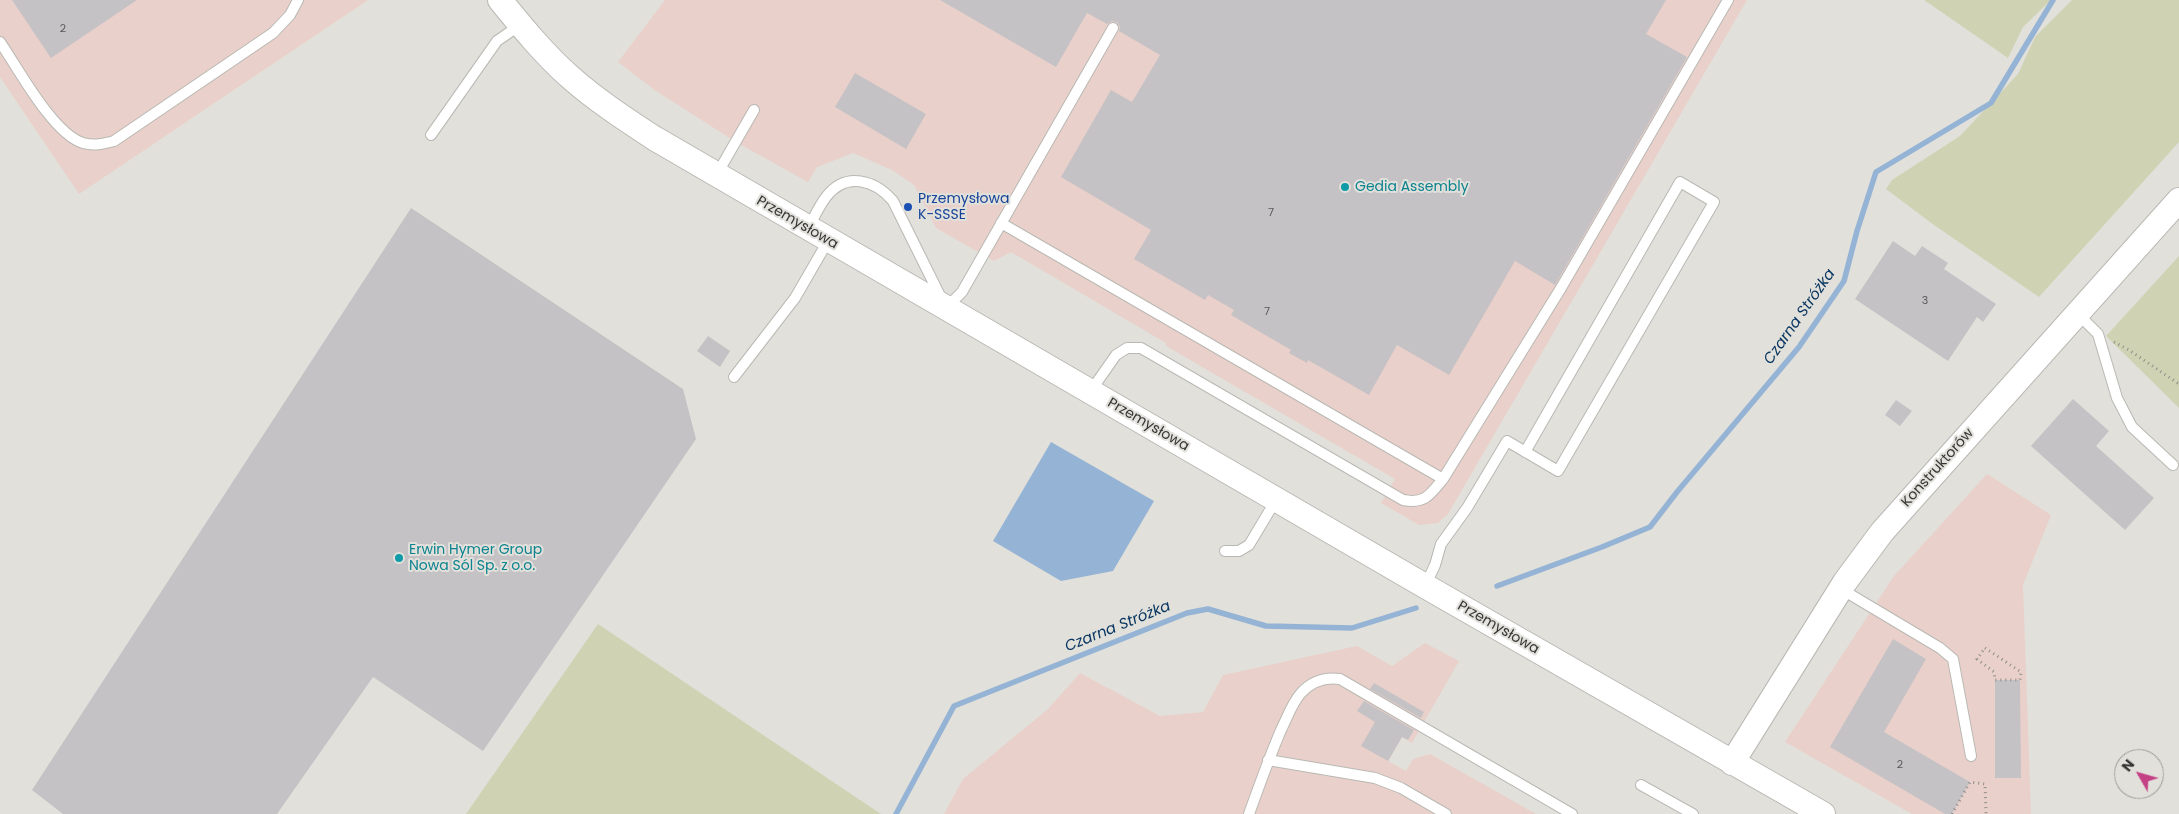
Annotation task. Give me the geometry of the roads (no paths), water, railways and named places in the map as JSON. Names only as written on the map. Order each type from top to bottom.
[{"type":"street","name":"Przemysłowa","points":[[500,0],[520,25],[569,76],[614,112],[654,138],[828,241],[1823,814]]},
{"type":"street","name":"Konstruktorów","points":[[1732,762],[1841,588],[1882,532],[2179,200]]},
{"type":"lane","points":[[0,42],[51,118],[64,132],[82,142],[98,145],[114,141],[273,33],[290,14],[298,0]]},
{"type":"lane","points":[[1090,392],[1116,355],[1128,348],[1141,348],[1403,500],[1416,503],[1430,495],[1443,479],[1561,288],[1728,0]]},
{"type":"lane","points":[[431,135],[497,41],[520,25]]},
{"type":"lane","points":[[808,229],[834,188],[847,181],[861,180],[873,185],[885,192],[893,202],[946,308],[962,292],[1113,28]]},
{"type":"lane","points":[[716,175],[754,110]]},
{"type":"lane","points":[[1425,586],[1435,565],[1441,544],[1467,508],[1507,441],[1525,452],[1558,471],[1714,202],[1680,182],[1525,452]]},
{"type":"lane","points":[[1001,223],[1443,479]]},
{"type":"lane","points":[[734,377],[795,298],[828,241]]},
{"type":"lane","points":[[2077,313],[2098,334],[2117,398],[2132,427],[2173,464]]},
{"type":"lane","points":[[1225,551],[1239,551],[1249,546],[1276,500]]},
{"type":"lane","points":[[1841,588],[1940,648],[1952,659],[1972,756]]},
{"type":"lane","points":[[1249,814],[1268,760],[1292,706],[1301,692],[1314,682],[1328,678],[1334,678],[1348,684],[1572,814]]},
{"type":"lane","points":[[1268,760],[1376,778],[1401,788],[1446,814]]},
{"type":"lane","points":[[1641,785],[1692,814]]},
{"type":"water","points":[[1051,442],[1154,501],[1113,571],[1061,581],[993,541]]},
{"type":"waterway","name":"Czarna Stróżka","points":[[1497,586],[1650,527],[1677,492],[1799,347],[1844,281],[1857,231],[1876,172],[1991,103],[2053,0]]},
{"type":"waterway","name":"Czarna Stróżka","points":[[896,814],[954,706],[1187,613],[1208,609],[1266,626],[1352,628],[1416,608]]},
{"type":"place","name":"Gedia Assembly","points":[[1345,187]]},
{"type":"place","name":"Przemysłowa K-SSSE","points":[[908,207]]},
{"type":"place","name":"Erwin Hymer Group Nowa Sól Sp. z o.o.","points":[[399,558]]}]
